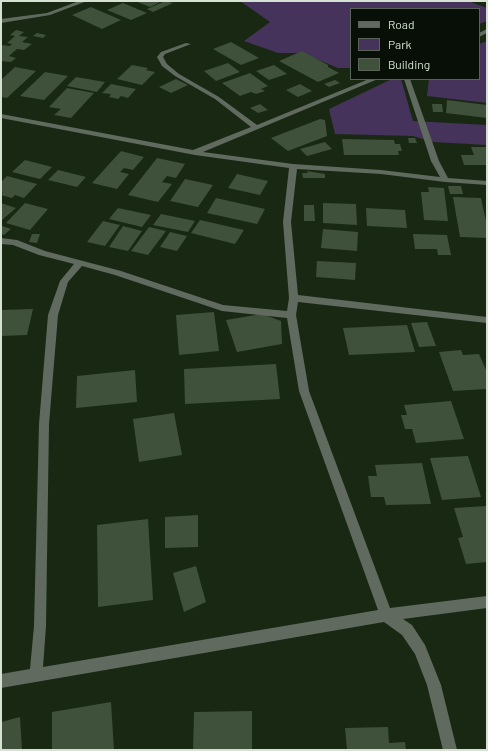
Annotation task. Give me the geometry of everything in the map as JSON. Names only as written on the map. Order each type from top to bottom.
[{"type":"street","points":[[1,21],[48,14],[84,1]]},
{"type":"street","points":[[188,44],[163,53],[160,57],[164,64],[177,75],[217,98],[256,127]]},
{"type":"street","points":[[195,153],[373,80]]},
{"type":"street","points":[[407,80],[435,161],[445,180]]},
{"type":"street","points":[[1,116],[195,153],[293,166],[381,172],[445,180],[487,183]]},
{"type":"street","points":[[293,166],[287,222],[294,298],[291,315],[304,392],[386,615],[408,630],[420,650],[434,685],[450,750]]},
{"type":"street","points":[[1,241],[14,242],[42,253],[79,264],[118,273],[222,308],[291,315]]},
{"type":"street","points":[[36,675],[40,626],[44,424],[53,315],[64,281],[79,264]]},
{"type":"street","points":[[294,298],[487,320]]},
{"type":"street","points":[[1,681],[386,615],[487,602]]},
{"type":"green space","points":[[240,1],[468,1],[487,8],[487,21],[480,24],[480,8],[350,8],[350,68],[338,68],[302,53],[278,53],[244,41],[270,22]]},
{"type":"green space","points":[[487,41],[487,103],[427,96],[429,80],[480,80],[480,44]]},
{"type":"green space","points":[[390,80],[401,80],[413,121],[487,125],[487,145],[433,142],[413,136],[335,134],[329,109]]},
{"type":"building","points":[[135,1],[162,1],[150,7]]},
{"type":"building","points":[[165,1],[173,3],[153,12],[147,9]]},
{"type":"building","points":[[123,3],[147,13],[131,20],[107,10]]},
{"type":"building","points":[[91,7],[121,20],[102,29],[72,15]]},
{"type":"building","points":[[16,30],[24,32],[19,36],[28,37],[22,42],[32,44],[24,50],[17,49],[9,56],[16,58],[11,62],[1,61],[1,45],[10,46],[12,44],[7,43],[15,36],[10,35]]},
{"type":"building","points":[[37,33],[46,35],[43,38],[33,36]]},
{"type":"building","points":[[231,42],[259,58],[241,65],[213,49]]},
{"type":"building","points":[[302,51],[328,65],[328,67],[339,73],[318,82],[279,61]]},
{"type":"building","points":[[228,63],[240,72],[216,81],[204,71]]},
{"type":"building","points":[[132,65],[148,68],[146,70],[155,72],[142,85],[117,79]]},
{"type":"building","points":[[274,65],[287,74],[269,80],[256,71]]},
{"type":"building","points":[[15,67],[36,71],[7,98],[1,97],[1,80]]},
{"type":"building","points":[[45,72],[68,76],[44,100],[20,96]]},
{"type":"building","points":[[250,73],[268,86],[261,89],[265,91],[256,94],[251,92],[240,96],[222,83]]},
{"type":"building","points":[[76,77],[105,82],[97,92],[67,86]]},
{"type":"building","points":[[176,79],[188,85],[171,93],[159,87]]},
{"type":"building","points":[[335,80],[340,83],[329,87],[324,84]]},
{"type":"building","points":[[111,84],[136,89],[128,98],[121,96],[118,99],[109,97],[111,94],[102,93]]},
{"type":"building","points":[[300,84],[312,91],[298,97],[286,90]]},
{"type":"building","points":[[67,88],[94,93],[71,118],[54,115],[61,109],[49,107]]},
{"type":"building","points":[[447,100],[487,105],[487,118],[446,113]]},
{"type":"building","points":[[260,104],[268,110],[258,113],[250,108]]},
{"type":"building","points":[[432,104],[442,104],[443,112],[433,112]]},
{"type":"building","points":[[320,119],[325,120],[327,136],[288,151],[271,138]]},
{"type":"building","points":[[408,138],[415,138],[417,143],[409,143]]},
{"type":"building","points":[[342,139],[394,140],[395,144],[400,144],[402,151],[398,151],[399,155],[344,155]]},
{"type":"building","points":[[325,142],[332,149],[307,156],[300,149]]},
{"type":"building","points":[[471,147],[487,147],[487,165],[464,165],[461,155],[474,155]]},
{"type":"building","points":[[121,151],[144,157],[133,170],[124,168],[120,172],[129,174],[117,189],[92,183]]},
{"type":"building","points":[[157,158],[185,164],[176,178],[167,176],[162,182],[172,184],[158,202],[128,195]]},
{"type":"building","points":[[25,160],[52,167],[40,179],[12,172]]},
{"type":"building","points":[[58,170],[86,177],[77,187],[48,180]]},
{"type":"building","points":[[307,171],[325,174],[325,178],[303,178],[302,173],[308,173]]},
{"type":"building","points":[[237,174],[268,181],[260,195],[228,188]]},
{"type":"building","points":[[7,176],[37,184],[24,198],[15,195],[12,198],[1,195],[3,192],[1,192],[1,182]]},
{"type":"building","points":[[185,179],[213,185],[198,207],[170,201]]},
{"type":"building","points":[[448,186],[461,186],[463,194],[450,194]]},
{"type":"building","points":[[428,187],[444,188],[448,221],[424,220],[421,192],[429,192]]},
{"type":"building","points":[[453,197],[481,198],[487,226],[487,238],[460,237]]},
{"type":"building","points":[[216,198],[265,209],[257,224],[207,213]]},
{"type":"building","points":[[1,203],[16,208],[2,220],[1,220]]},
{"type":"building","points":[[25,203],[48,209],[30,230],[6,223]]},
{"type":"building","points":[[323,203],[356,204],[357,225],[323,223]]},
{"type":"building","points":[[304,205],[314,205],[315,221],[304,221]]},
{"type":"building","points":[[118,208],[151,215],[142,227],[109,219]]},
{"type":"building","points":[[366,208],[405,210],[407,228],[367,226]]},
{"type":"building","points":[[161,214],[195,221],[188,232],[153,225]]},
{"type":"building","points":[[200,220],[244,230],[235,244],[191,233]]},
{"type":"building","points":[[103,221],[120,225],[105,246],[87,242]]},
{"type":"building","points":[[2,226],[11,229],[4,235],[1,234]]},
{"type":"building","points":[[123,226],[142,231],[128,251],[109,247]]},
{"type":"building","points":[[149,227],[166,231],[148,255],[131,251]]},
{"type":"building","points":[[323,229],[358,232],[357,251],[321,248]]},
{"type":"building","points":[[170,232],[187,236],[177,251],[160,247]]},
{"type":"building","points":[[32,234],[40,234],[37,243],[29,242]]},
{"type":"building","points":[[413,234],[447,235],[451,255],[438,255],[437,249],[415,249]]},
{"type":"building","points":[[317,261],[356,263],[355,280],[316,277]]},
{"type":"building","points":[[33,309],[27,335],[1,336],[1,310]]},
{"type":"building","points":[[214,312],[219,351],[179,355],[176,315]]},
{"type":"building","points":[[262,314],[281,321],[282,344],[237,352],[226,320]]},
{"type":"building","points":[[427,322],[436,346],[419,347],[411,323]]},
{"type":"building","points":[[407,325],[415,352],[349,355],[343,328]]},
{"type":"building","points":[[461,350],[463,355],[479,354],[487,372],[487,389],[453,391],[439,352]]},
{"type":"building","points":[[276,364],[280,399],[185,404],[184,369]]},
{"type":"building","points":[[135,370],[137,402],[76,408],[77,376]]},
{"type":"building","points":[[451,401],[464,439],[416,443],[412,429],[405,429],[401,415],[407,415],[404,405]]},
{"type":"building","points":[[174,413],[182,455],[139,462],[133,419]]},
{"type":"building","points":[[468,456],[481,497],[442,500],[430,458]]},
{"type":"building","points":[[422,463],[431,504],[386,505],[384,497],[371,497],[368,476],[377,476],[375,465]]},
{"type":"building","points":[[487,506],[487,562],[466,564],[458,538],[463,537],[454,508]]},
{"type":"building","points":[[198,515],[198,547],[165,548],[165,517]]},
{"type":"building","points":[[148,519],[153,600],[98,607],[97,525]]},
{"type":"building","points":[[196,566],[206,602],[184,612],[173,573]]},
{"type":"building","points":[[111,702],[114,750],[52,750],[52,712]]},
{"type":"building","points":[[252,711],[252,750],[193,750],[194,712]]},
{"type":"building","points":[[20,717],[22,750],[1,750],[1,722]]},
{"type":"building","points":[[388,727],[389,743],[405,742],[406,750],[347,750],[345,728]]}]
